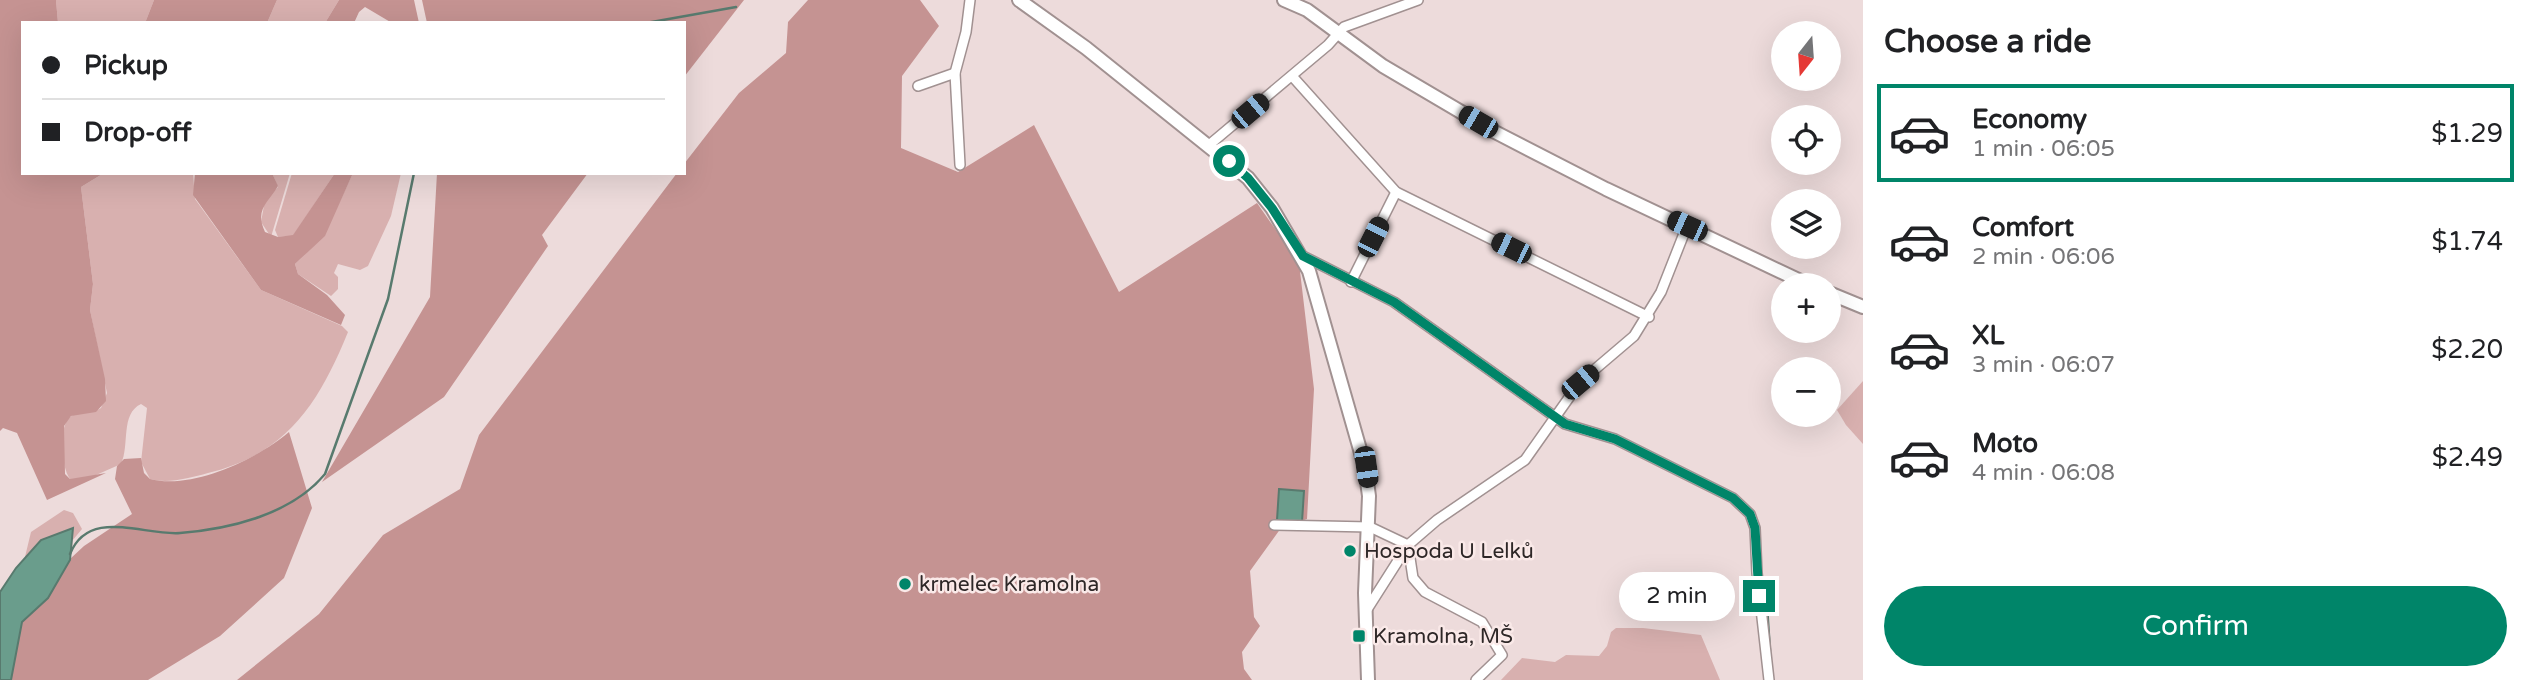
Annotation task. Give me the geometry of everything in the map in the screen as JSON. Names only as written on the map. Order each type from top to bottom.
[{"type":"street","points":[[960,165],[955,73],[966,32],[970,0]]},
{"type":"street","points":[[1019,0],[1086,48],[1248,178],[1282,222],[1303,256],[1366,467],[1370,527],[1365,612],[1368,680]]},
{"type":"street","points":[[1283,0],[1307,10],[1383,66],[1495,132],[1606,189],[1784,273]]},
{"type":"street","points":[[1209,145],[1351,24],[1418,0]]},
{"type":"street","points":[[918,86],[955,73]]},
{"type":"street","points":[[1292,76],[1396,192],[1649,317]]},
{"type":"street","points":[[1351,282],[1396,192]]},
{"type":"street","points":[[1365,612],[1408,545],[1437,520],[1525,460],[1580,382],[1634,336],[1649,317],[1687,226]]},
{"type":"street","points":[[1303,256],[1394,302],[1556,419],[1650,455],[1733,498],[1750,514],[1755,528],[1754,542],[1769,680]]},
{"type":"street","points":[[1841,298],[1863,307]]},
{"type":"street","points":[[1274,525],[1370,527],[1408,545]]},
{"type":"street","points":[[1408,545],[1413,578],[1425,592],[1482,622],[1502,655],[1476,680]]},
{"type":"shaded area","points":[[0,0],[56,0],[58,21],[21,21],[21,175],[101,175],[81,187],[93,284],[90,310],[105,379],[106,401],[96,412],[71,416],[64,426],[65,474],[70,479],[106,473],[47,500],[17,433],[3,428],[0,431]]},
{"type":"shaded area","points":[[56,0],[154,0],[146,21],[58,21]]},
{"type":"shaded area","points":[[154,0],[277,0],[268,21],[146,21]]},
{"type":"shaded area","points":[[277,0],[339,0],[326,21],[268,21]]},
{"type":"shaded area","points":[[339,0],[414,0],[419,21],[389,21],[365,7],[355,21],[326,21]]},
{"type":"shaded area","points":[[422,0],[744,0],[686,74],[686,21],[427,21]]},
{"type":"shaded area","points":[[808,0],[920,0],[939,26],[902,76],[901,148],[958,172],[1034,125],[1119,292],[1257,203],[1299,263],[1314,389],[1307,519],[1281,528],[1250,571],[1254,617],[1260,626],[1242,652],[1244,669],[1252,680],[237,680],[319,614],[383,535],[460,489],[479,435],[675,175],[686,175],[686,161],[739,93],[786,53],[788,22]]},
{"type":"shaded area","points":[[101,175],[193,175],[195,199],[261,290],[342,326],[348,332],[312,403],[279,439],[236,464],[172,481],[150,479],[141,462],[147,408],[141,404],[130,415],[121,464],[87,479],[70,479],[64,465],[62,445],[68,419],[73,415],[101,408],[107,393],[90,310],[93,284],[81,187]]},
{"type":"shaded area","points":[[195,175],[273,175],[278,186],[264,206],[261,217],[265,232],[278,237],[293,235],[334,175],[352,175],[325,236],[295,264],[298,274],[327,295],[345,315],[341,325],[261,290],[193,195]]},
{"type":"shaded area","points":[[273,175],[289,175],[271,237],[261,222],[265,200],[278,187]]},
{"type":"shaded area","points":[[291,175],[334,175],[293,236],[278,237],[275,230]]},
{"type":"shaded area","points":[[352,175],[401,175],[391,216],[368,266],[360,270],[338,264],[334,273],[338,277],[338,289],[331,296],[298,274],[295,264],[315,243]]},
{"type":"shaded area","points":[[437,175],[587,175],[542,235],[548,246],[444,397],[322,482],[430,297]]},
{"type":"shaded area","points":[[1863,381],[1863,444],[1841,417],[1841,406]]},
{"type":"shaded area","points":[[289,432],[312,508],[284,578],[220,636],[148,680],[11,680],[22,622],[48,598],[70,559],[84,546],[132,514],[115,479],[117,466],[124,459],[141,458],[144,473],[150,479],[185,480],[224,470],[242,462]]},
{"type":"shaded area","points":[[1279,489],[1304,491],[1302,522],[1277,520]]},
{"type":"shaded area","points":[[64,510],[73,513],[82,529],[72,541],[57,578],[24,561],[31,532]]},
{"type":"shaded area","points":[[73,528],[70,560],[48,598],[22,622],[11,680],[0,680],[0,592],[16,568],[41,540]]},
{"type":"shaded area","points":[[1616,628],[1643,628],[1701,635],[1720,680],[1501,680],[1522,658],[1555,662],[1566,655],[1599,656],[1607,646],[1611,632]]},
{"type":"waterway","points":[[657,21],[736,7]]},
{"type":"waterway","points":[[70,554],[79,540],[90,531],[104,527],[180,533],[240,523],[296,500],[325,474],[388,299],[414,175]]},
{"type":"waterway","points":[[1766,591],[1770,651]]},
{"type":"place","name":"Hospoda U Lelků","points":[[1350,551]]},
{"type":"place","name":"krmelec Kramolna","points":[[905,584]]},
{"type":"place","name":"Kramolna, MŠ","points":[[1359,636]]},
{"type":"route","points":[[1229,161],[1248,178],[1272,208],[1303,256],[1394,302],[1545,408],[1556,419],[1615,439],[1733,498],[1750,514],[1755,528],[1759,596]]}]
